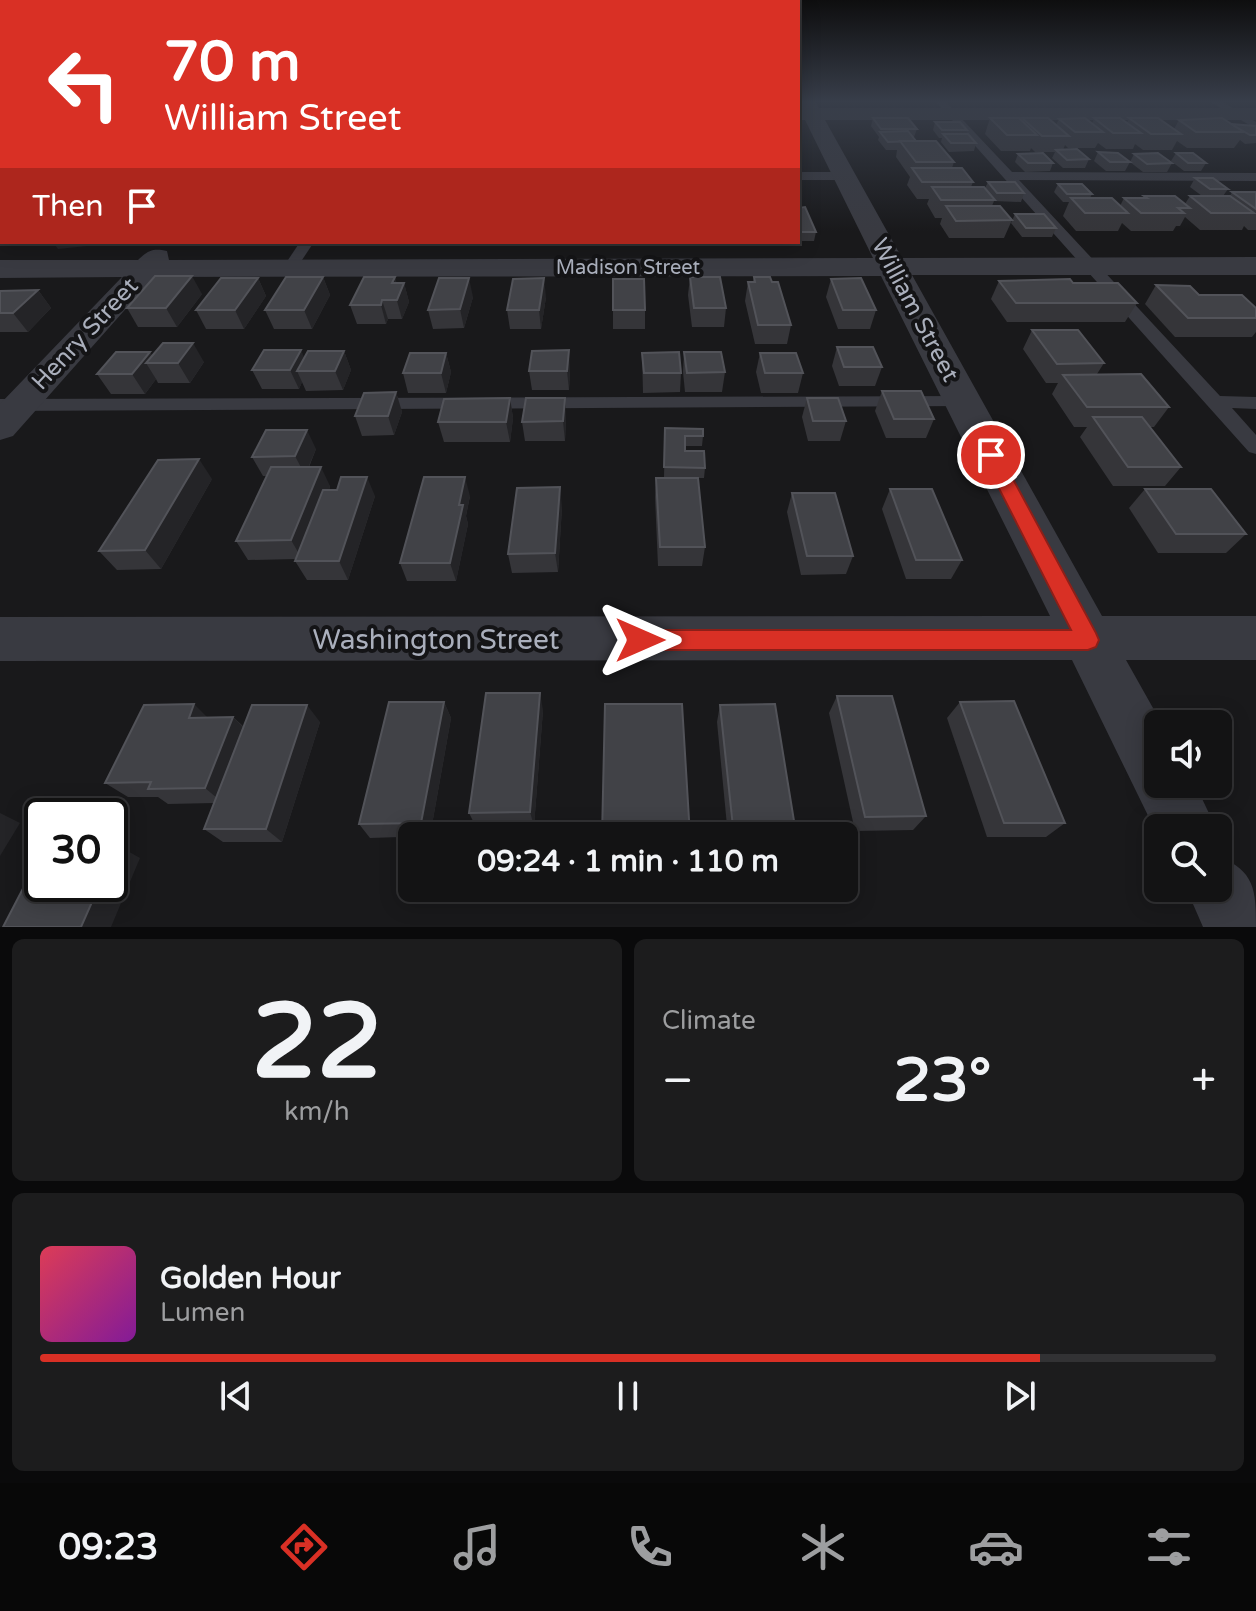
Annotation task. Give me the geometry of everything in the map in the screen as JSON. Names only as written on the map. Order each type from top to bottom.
[{"type":"street","name":"William Street","points":[[825,144],[1144,747]]},
{"type":"street","name":"Henry Street","points":[[7,413],[168,244]]},
{"type":"street","name":"Madison Street","points":[[0,269],[1256,266]]},
{"type":"street","name":"Washington Street","points":[[0,639],[1256,638]]},
{"type":"street","points":[[1225,902],[1238,927]]},
{"type":"lane","points":[[980,144],[1256,447]]},
{"type":"lane","points":[[800,176],[844,176]]},
{"type":"lane","points":[[1009,176],[1256,177]]},
{"type":"lane","points":[[289,269],[306,244]]},
{"type":"lane","points":[[7,413],[963,402]]},
{"type":"lane","points":[[1215,402],[1256,403]]},
{"type":"building","points":[[902,144],[939,144],[954,162],[916,162]]},
{"type":"building","points":[[1077,149],[1089,159],[1067,160],[1056,150]]},
{"type":"building","points":[[1098,152],[1118,153],[1130,162],[1110,162]]},
{"type":"building","points":[[1043,153],[1053,163],[1028,163],[1018,154]]},
{"type":"building","points":[[1158,153],[1172,163],[1147,164],[1134,154]]},
{"type":"building","points":[[1176,153],[1193,153],[1206,163],[1188,163]]},
{"type":"building","points":[[912,168],[962,168],[973,182],[922,182]]},
{"type":"building","points":[[1195,178],[1213,178],[1228,189],[1210,189]]},
{"type":"building","points":[[988,182],[1015,182],[1024,193],[997,193]]},
{"type":"building","points":[[1058,184],[1082,184],[1092,194],[1067,194]]},
{"type":"building","points":[[932,187],[984,187],[995,200],[941,200]]},
{"type":"building","points":[[1232,192],[1256,192],[1256,209]]},
{"type":"building","points":[[1144,196],[1175,196],[1190,208],[1178,208],[1184,213],[1141,213],[1124,198],[1147,198]]},
{"type":"building","points":[[1190,196],[1230,196],[1254,213],[1211,213]]},
{"type":"building","points":[[1071,198],[1112,198],[1128,213],[1085,213]]},
{"type":"building","points":[[946,206],[1000,206],[1012,220],[956,221]]},
{"type":"building","points":[[805,207],[816,232],[800,232],[800,208]]},
{"type":"building","points":[[1015,214],[1044,214],[1056,228],[1026,228]]},
{"type":"building","points":[[155,276],[192,276],[166,308],[127,308]]},
{"type":"building","points":[[286,277],[323,277],[304,310],[265,310]]},
{"type":"building","points":[[364,277],[395,277],[392,283],[404,283],[397,300],[382,300],[381,305],[350,305]]},
{"type":"building","points":[[690,277],[720,277],[726,308],[694,308]]},
{"type":"building","points":[[754,277],[770,277],[772,282],[778,282],[791,325],[758,325],[748,282],[755,282]]},
{"type":"building","points":[[221,278],[258,278],[235,310],[196,310]]},
{"type":"building","points":[[439,278],[469,278],[460,309],[428,310]]},
{"type":"building","points":[[544,278],[539,310],[507,310],[513,279]]},
{"type":"building","points":[[861,278],[876,310],[843,310],[831,279]]},
{"type":"building","points":[[613,279],[644,279],[645,310],[613,310]]},
{"type":"building","points":[[1070,279],[1073,283],[1118,283],[1137,303],[1016,303],[999,281]]},
{"type":"building","points":[[1156,285],[1190,286],[1199,295],[1242,295],[1256,308],[1256,318],[1188,318]]},
{"type":"building","points":[[38,290],[13,313],[0,313],[0,291]]},
{"type":"building","points":[[1032,330],[1078,330],[1104,363],[1057,364]]},
{"type":"building","points":[[163,343],[193,343],[178,363],[146,363]]},
{"type":"building","points":[[837,347],[873,347],[882,367],[844,367]]},
{"type":"building","points":[[264,350],[301,350],[290,370],[252,370]]},
{"type":"building","points":[[569,350],[567,371],[529,371],[532,351]]},
{"type":"building","points":[[308,351],[344,351],[335,371],[297,371]]},
{"type":"building","points":[[116,352],[150,352],[132,374],[97,374]]},
{"type":"building","points":[[679,352],[681,373],[644,373],[642,353]]},
{"type":"building","points":[[684,352],[721,352],[725,372],[687,373]]},
{"type":"building","points":[[410,353],[446,353],[441,373],[403,373]]},
{"type":"building","points":[[760,353],[796,353],[803,373],[765,373]]},
{"type":"building","points":[[1141,374],[1169,407],[1087,407],[1063,375]]},
{"type":"building","points":[[882,391],[921,391],[934,419],[894,419]]},
{"type":"building","points":[[396,392],[388,416],[355,416],[364,393]]},
{"type":"building","points":[[510,398],[506,422],[438,422],[444,399]]},
{"type":"building","points":[[526,398],[565,398],[563,421],[522,422]]},
{"type":"building","points":[[807,398],[838,398],[846,421],[813,421]]},
{"type":"building","points":[[1093,417],[1142,417],[1181,467],[1128,467]]},
{"type":"building","points":[[665,428],[703,429],[703,436],[685,436],[685,451],[704,451],[705,468],[664,467]]},
{"type":"building","points":[[266,430],[307,430],[295,456],[252,457]]},
{"type":"building","points":[[199,459],[145,550],[99,551],[158,460]]},
{"type":"building","points":[[271,467],[321,467],[291,540],[236,541]]},
{"type":"building","points":[[341,477],[367,477],[339,561],[295,561],[323,490],[337,490]]},
{"type":"building","points":[[424,477],[465,477],[459,505],[463,505],[450,563],[400,563]]},
{"type":"building","points":[[656,478],[698,478],[705,547],[660,547]]},
{"type":"building","points":[[560,487],[555,553],[508,554],[517,488]]},
{"type":"building","points":[[890,489],[932,489],[962,560],[916,560]]},
{"type":"building","points":[[1145,489],[1211,489],[1246,534],[1176,534]]},
{"type":"building","points":[[792,493],[835,493],[853,556],[807,556]]},
{"type":"building","points":[[486,693],[540,693],[530,812],[469,813]]},
{"type":"building","points":[[837,696],[892,696],[926,816],[865,817]]},
{"type":"building","points":[[1014,701],[1065,823],[1004,823],[960,702]]},
{"type":"building","points":[[389,702],[444,702],[421,822],[359,824]]},
{"type":"building","points":[[194,704],[189,718],[233,717],[205,788],[148,789],[151,782],[105,783],[144,705]]},
{"type":"building","points":[[605,704],[682,704],[689,822],[602,822]]},
{"type":"building","points":[[775,704],[794,822],[732,822],[720,705]]},
{"type":"building","points":[[252,705],[307,705],[266,829],[204,829]]},
{"type":"building","points":[[24,887],[24,902],[92,902],[81,927],[3,927]]},
{"type":"route","points":[[640,640],[1088,640],[991,455]]}]
